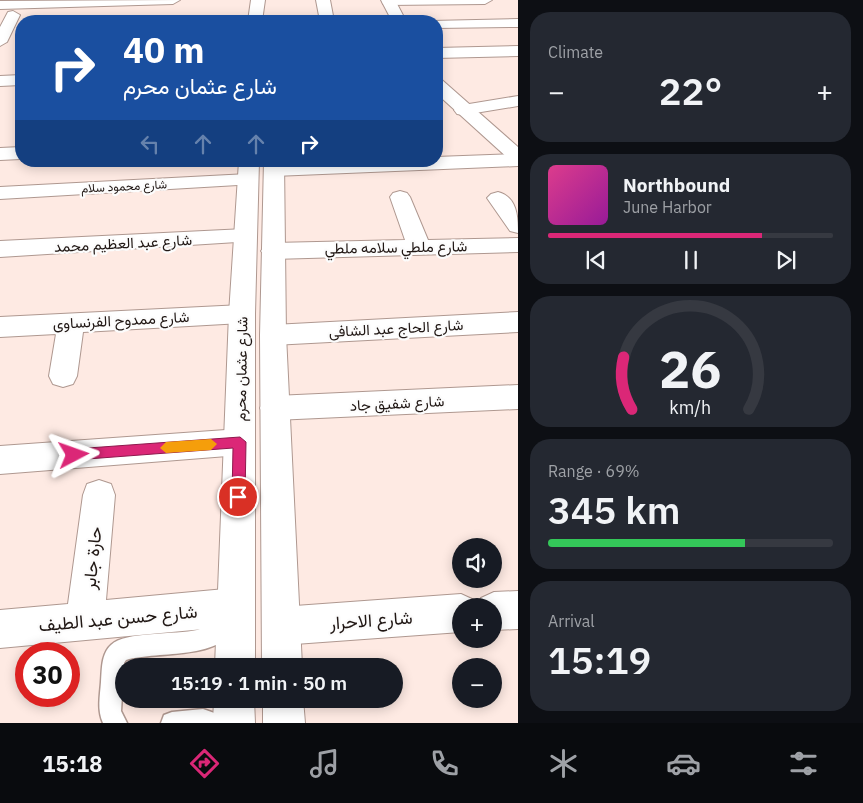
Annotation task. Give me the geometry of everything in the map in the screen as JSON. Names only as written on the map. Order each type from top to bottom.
[{"type":"street","points":[[256,15],[258,0]]},
{"type":"street","points":[[323,0],[326,15]]},
{"type":"street","points":[[395,15],[388,1],[485,0]]},
{"type":"street","points":[[0,5],[173,9]]},
{"type":"street","points":[[4,41],[13,15]]},
{"type":"street","points":[[443,24],[518,22]]},
{"type":"street","points":[[443,53],[518,51]]},
{"type":"street","points":[[0,80],[15,80]]},
{"type":"street","points":[[443,93],[516,154]]},
{"type":"street","points":[[463,110],[518,101]]},
{"type":"street","points":[[0,154],[15,153]]},
{"type":"street","name":"شارع محمود سلام","points":[[443,158],[516,154]]},
{"type":"street","name":"شارع محمود سلام","points":[[0,193],[280,167]]},
{"type":"street","name":"شارع عثمان محرم","points":[[235,658],[242,314],[246,236],[262,168]]},
{"type":"street","name":"شارع عثمان محرم","points":[[262,168],[273,251],[273,335],[282,658]]},
{"type":"street","points":[[400,197],[419,246]]},
{"type":"street","points":[[498,198],[518,226]]},
{"type":"street","name":"شارع عبد العظيم محمد","points":[[0,249],[246,236]]},
{"type":"street","name":"شارع ملطي سلامه ملطي","points":[[273,251],[518,244]]},
{"type":"street","name":"شارع ممدوح الفرنساوى","points":[[0,327],[242,314]]},
{"type":"street","name":"شارع الحاج عبد الشافى","points":[[273,335],[518,322]]},
{"type":"street","points":[[63,376],[71,323]]},
{"type":"street","name":"شارع شفيق جاد","points":[[275,408],[518,397]]},
{"type":"street","points":[[0,460],[240,442]]},
{"type":"street","name":"حارة جابر","points":[[86,621],[99,495]]},
{"type":"street","name":"شارع حسن عبد الطيف","points":[[0,629],[236,610]]},
{"type":"street","points":[[502,611],[518,610]]},
{"type":"street","name":"شارع الاحرار","points":[[281,626],[452,614]]},
{"type":"street","points":[[234,708],[234,723]]},
{"type":"street","points":[[283,708],[284,723]]},
{"type":"lane","points":[[116,723],[110,713],[113,662],[116,654],[122,649],[203,640],[216,634],[236,610]]},
{"type":"lane","points":[[172,723],[202,720],[212,723]]},
{"type":"slow traffic","points":[[166,448],[211,444]]},
{"type":"route","points":[[74,455],[240,442],[238,497]]}]
